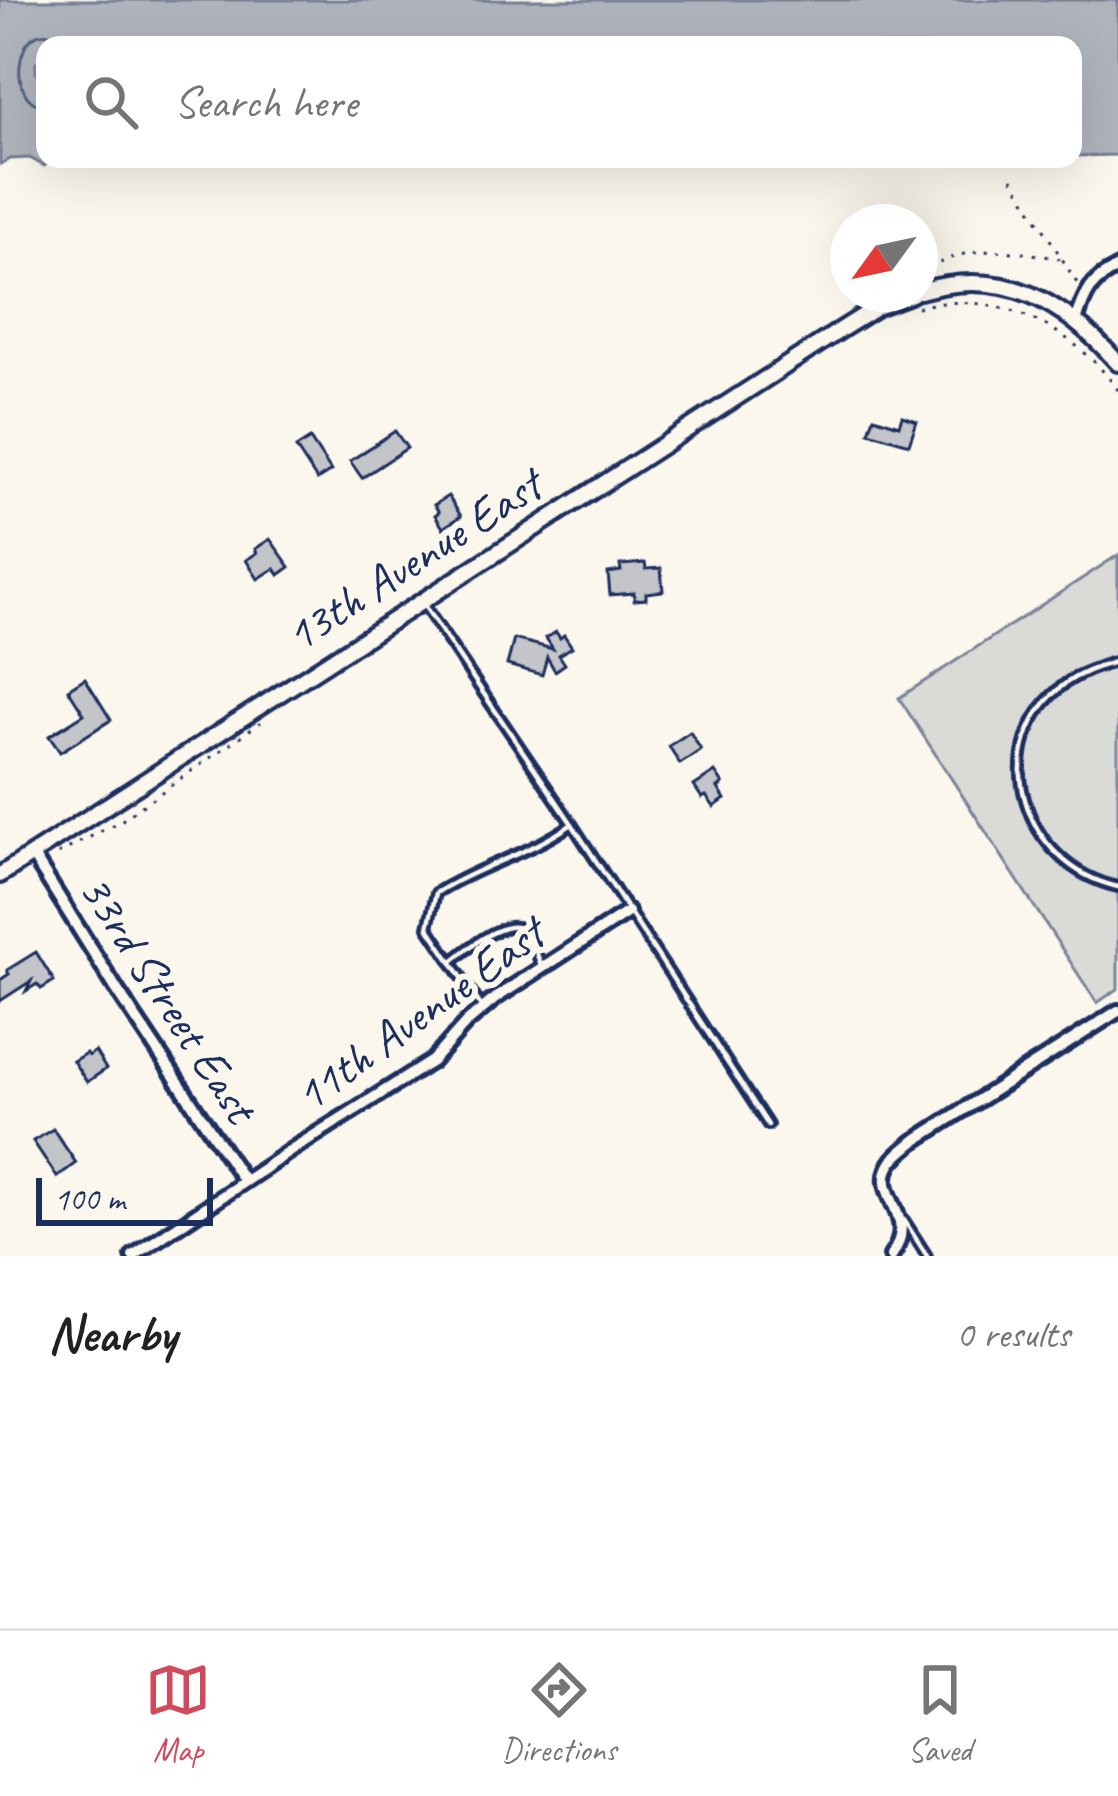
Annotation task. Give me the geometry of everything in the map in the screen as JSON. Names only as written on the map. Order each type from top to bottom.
[{"type":"main road","points":[[938,286],[979,281],[1015,287],[1090,332],[1118,363]]},
{"type":"main road","name":"13th Avenue East","points":[[0,875],[868,312]]},
{"type":"street","points":[[1076,322],[1084,295],[1095,281],[1118,268]]},
{"type":"street","name":"33rd Street East","points":[[32,854],[244,1181]]},
{"type":"street","name":"11th Avenue East","points":[[133,1256],[432,1061],[496,997],[628,912]]},
{"type":"street","points":[[891,1256],[901,1237],[899,1213],[885,1178],[892,1161],[913,1142],[1118,1011]]},
{"type":"lane","points":[[421,601],[768,1124]]},
{"type":"lane","points":[[1118,661],[1088,670],[1042,708],[1028,735],[1022,764],[1023,794],[1032,823],[1048,849],[1071,869],[1118,887]]},
{"type":"lane","points":[[483,1009],[428,926],[436,892],[572,824]]},
{"type":"lane","points":[[451,962],[483,938],[518,926],[526,932],[542,967]]},
{"type":"lane","points":[[899,1213],[927,1256]]},
{"type":"path","points":[[1012,178],[1084,295]]},
{"type":"path","points":[[938,263],[998,250],[1061,259]]},
{"type":"path","points":[[938,302],[966,301],[1013,311],[1054,328],[1077,344],[1118,390]]},
{"type":"path","points":[[59,853],[122,820],[273,714]]},
{"type":"shaded area","points":[[1118,555],[1118,989],[1097,1003],[899,698]]},
{"type":"water","points":[[0,0],[1118,0],[1118,155],[1082,156],[1082,36],[36,36],[36,161],[10,159],[0,164]]},
{"type":"building","points":[[902,416],[917,421],[909,444],[869,432],[874,417],[899,425]]},
{"type":"building","points":[[395,431],[407,448],[362,478],[350,461]]},
{"type":"building","points":[[310,439],[331,471],[317,480],[296,448]]},
{"type":"building","points":[[448,496],[461,516],[443,528],[434,505]]},
{"type":"building","points":[[270,539],[290,567],[279,575],[275,568],[258,579],[246,560]]},
{"type":"building","points":[[645,563],[646,569],[661,568],[663,591],[634,600],[634,593],[610,595],[608,573],[621,571],[620,565]]},
{"type":"building","points":[[556,632],[572,647],[559,655],[565,664],[555,671],[547,657],[542,675],[507,665],[514,639],[553,649],[546,638]]},
{"type":"building","points":[[85,678],[111,720],[60,752],[49,736],[84,714],[68,689]]},
{"type":"building","points":[[690,732],[701,750],[680,764],[669,746]]},
{"type":"building","points":[[715,772],[725,799],[714,807],[694,786]]},
{"type":"building","points":[[36,952],[54,981],[26,991],[31,981],[0,1001],[0,980],[9,974],[7,970]]},
{"type":"building","points":[[95,1051],[106,1069],[87,1082],[73,1061]]},
{"type":"building","points":[[53,1129],[76,1163],[57,1177],[33,1141]]}]
